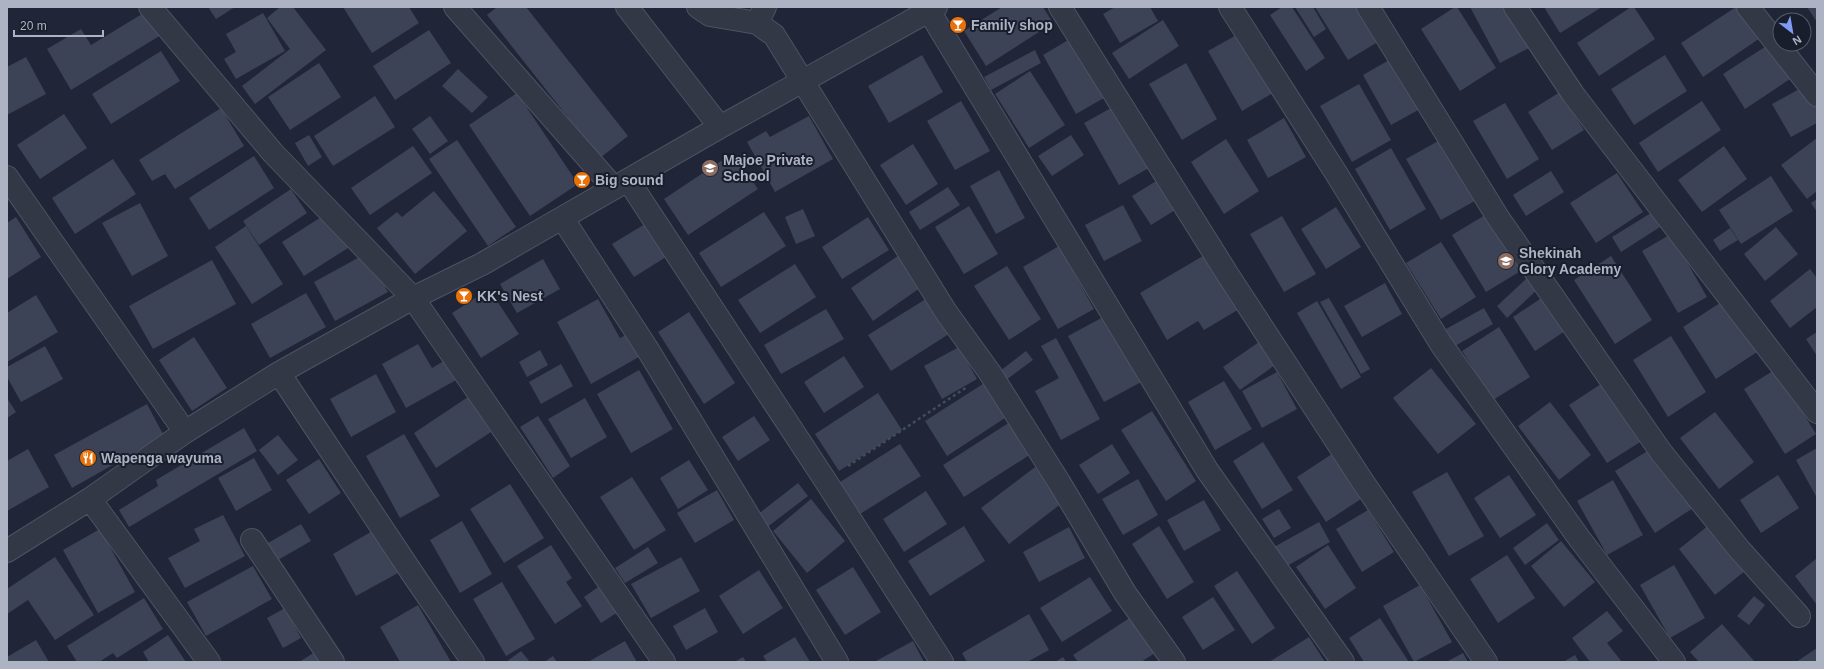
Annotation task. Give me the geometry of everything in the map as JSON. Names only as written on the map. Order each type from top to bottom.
[{"type":"street","points":[[150,7],[273,153],[413,298],[664,662]]},
{"type":"street","points":[[455,7],[621,184],[825,480],[942,662]]},
{"type":"street","points":[[627,7],[720,127]]},
{"type":"street","points":[[698,7],[710,15],[761,15],[946,312],[990,373],[1059,482],[1125,593],[1174,662]]},
{"type":"street","points":[[1060,7],[1232,282],[1363,482],[1486,662]]},
{"type":"street","points":[[1230,7],[1336,173],[1441,344],[1579,538],[1674,662]]},
{"type":"street","points":[[1368,7],[1499,219],[1661,452],[1738,549],[1799,616]]},
{"type":"street","points":[[1515,7],[1573,94],[1817,412]]},
{"type":"street","points":[[1748,7],[1817,95]]},
{"type":"street","points":[[7,551],[90,499],[186,432],[279,373],[413,298],[482,264],[720,127],[932,9],[1207,470],[1343,662]]},
{"type":"street","points":[[7,177],[186,432]]},
{"type":"street","points":[[563,218],[648,350],[837,662]]},
{"type":"street","points":[[279,373],[412,574],[473,662]]},
{"type":"street","points":[[90,499],[209,662]]},
{"type":"street","points":[[252,540],[333,662]]},
{"type":"path","points":[[825,480],[990,373]]},
{"type":"building","points":[[208,7],[235,7],[216,19]]},
{"type":"building","points":[[280,7],[293,7],[326,50],[255,104],[242,86],[290,49],[267,18]]},
{"type":"building","points":[[343,7],[409,7],[419,23],[372,53]]},
{"type":"building","points":[[497,7],[526,7],[628,136],[600,158],[487,15]]},
{"type":"building","points":[[1002,7],[1043,7],[1053,23],[986,66],[964,31]]},
{"type":"building","points":[[1115,7],[1150,7],[1158,21],[1120,43],[1103,14]]},
{"type":"building","points":[[1282,7],[1292,7],[1325,58],[1306,71],[1270,15]]},
{"type":"building","points":[[1295,7],[1313,7],[1326,29],[1314,37]]},
{"type":"building","points":[[1315,7],[1368,7],[1386,37],[1348,60]]},
{"type":"building","points":[[1457,7],[1496,68],[1460,91],[1421,29]]},
{"type":"building","points":[[1470,7],[1509,7],[1531,47],[1500,63]]},
{"type":"building","points":[[1544,7],[1602,7],[1560,33]]},
{"type":"building","points":[[1631,7],[1634,7],[1655,39],[1599,76],[1577,43]]},
{"type":"building","points":[[1736,7],[1748,7],[1766,34],[1703,77],[1681,43]]},
{"type":"building","points":[[1807,7],[1817,7],[1817,22],[1812,12]]},
{"type":"building","points":[[147,11],[161,35],[71,90],[47,49],[81,29],[91,45]]},
{"type":"building","points":[[263,13],[285,51],[236,79],[224,59],[236,52],[226,34]]},
{"type":"building","points":[[1163,20],[1179,46],[1129,79],[1112,53]]},
{"type":"building","points":[[429,30],[451,63],[395,100],[373,66]]},
{"type":"building","points":[[1240,33],[1273,93],[1242,111],[1208,51]]},
{"type":"building","points":[[1075,36],[1109,95],[1076,114],[1043,55]]},
{"type":"building","points":[[1772,42],[1772,52],[1781,52],[1796,75],[1745,109],[1723,74]]},
{"type":"building","points":[[1035,50],[1041,63],[991,90],[984,77]]},
{"type":"building","points":[[161,51],[180,81],[111,124],[92,94]]},
{"type":"building","points":[[1403,52],[1431,103],[1391,125],[1363,75]]},
{"type":"building","points":[[922,55],[943,92],[889,123],[868,86]]},
{"type":"building","points":[[1665,55],[1687,91],[1634,125],[1611,89]]},
{"type":"building","points":[[26,57],[46,94],[7,115],[7,67]]},
{"type":"building","points":[[319,63],[341,97],[290,130],[268,97]]},
{"type":"building","points":[[1186,63],[1217,119],[1182,140],[1149,84]]},
{"type":"building","points":[[458,69],[488,97],[472,113],[442,86]]},
{"type":"building","points":[[1030,71],[1065,125],[1029,148],[995,94]]},
{"type":"building","points":[[1359,84],[1391,140],[1352,162],[1320,106]]},
{"type":"building","points":[[1805,86],[1817,109],[1817,123],[1791,137],[1772,104]]},
{"type":"building","points":[[1560,92],[1584,130],[1552,150],[1528,112]]},
{"type":"building","points":[[517,93],[578,184],[530,216],[469,125]]},
{"type":"building","points":[[375,96],[395,127],[333,166],[314,136]]},
{"type":"building","points":[[961,101],[990,151],[955,170],[927,121]]},
{"type":"building","points":[[1702,101],[1721,130],[1658,172],[1639,143]]},
{"type":"building","points":[[1120,103],[1154,165],[1119,185],[1084,123]]},
{"type":"building","points":[[1505,103],[1539,159],[1507,179],[1473,121]]},
{"type":"building","points":[[221,108],[244,146],[175,189],[165,174],[152,181],[139,160]]},
{"type":"building","points":[[64,114],[87,148],[40,179],[17,145]]},
{"type":"building","points":[[430,116],[448,141],[430,154],[412,129]]},
{"type":"building","points":[[809,116],[833,159],[775,192],[747,142],[766,131],[770,137]]},
{"type":"building","points":[[1284,118],[1306,157],[1268,178],[1247,140]]},
{"type":"building","points":[[309,135],[322,157],[308,166],[295,143]]},
{"type":"building","points":[[1071,135],[1084,155],[1052,176],[1038,156]]},
{"type":"building","points":[[1817,138],[1817,191],[1807,199],[1781,165]]},
{"type":"building","points":[[1226,139],[1259,191],[1224,214],[1191,162]]},
{"type":"building","points":[[457,140],[516,227],[488,246],[429,159]]},
{"type":"building","points":[[1440,140],[1487,194],[1441,220],[1406,159]]},
{"type":"building","points":[[913,144],[938,184],[906,205],[880,165]]},
{"type":"building","points":[[413,146],[432,173],[370,215],[351,188]]},
{"type":"building","points":[[1724,146],[1747,179],[1702,212],[1678,180]]},
{"type":"building","points":[[1391,148],[1426,209],[1390,230],[1355,169]]},
{"type":"building","points":[[733,153],[758,189],[688,235],[664,199]]},
{"type":"building","points":[[254,156],[274,188],[209,230],[189,198]]},
{"type":"building","points":[[113,159],[136,194],[75,234],[52,198]]},
{"type":"building","points":[[999,170],[1025,218],[996,234],[970,186]]},
{"type":"building","points":[[1551,171],[1564,192],[1526,216],[1513,195]]},
{"type":"building","points":[[1169,173],[1188,202],[1151,225],[1132,196]]},
{"type":"building","points":[[1617,173],[1643,212],[1596,243],[1570,203]]},
{"type":"building","points":[[1771,176],[1793,211],[1741,244],[1719,210]]},
{"type":"building","points":[[948,187],[960,205],[920,230],[909,212]]},
{"type":"building","points":[[291,189],[307,213],[259,245],[243,221]]},
{"type":"building","points":[[434,191],[467,231],[415,274],[377,228],[397,212],[402,217]]},
{"type":"building","points":[[1817,199],[1817,212],[1811,203]]},
{"type":"building","points":[[140,203],[168,256],[132,276],[102,223]]},
{"type":"building","points":[[1123,205],[1142,241],[1104,261],[1085,225]]},
{"type":"building","points":[[969,206],[998,254],[964,274],[935,227]]},
{"type":"building","points":[[1336,207],[1361,247],[1326,269],[1301,229]]},
{"type":"building","points":[[803,209],[815,236],[796,244],[785,217]]},
{"type":"building","points":[[764,212],[786,246],[721,287],[699,253]]},
{"type":"building","points":[[1490,212],[1524,269],[1486,292],[1452,235]]},
{"type":"building","points":[[1651,213],[1660,227],[1621,252],[1612,237]]},
{"type":"building","points":[[326,214],[348,248],[304,276],[282,242]]},
{"type":"building","points":[[1282,216],[1316,274],[1284,292],[1250,234]]},
{"type":"building","points":[[16,217],[41,257],[7,279],[7,223]]},
{"type":"building","points":[[868,217],[889,250],[842,279],[822,247]]},
{"type":"building","points":[[645,224],[666,257],[634,277],[612,244]]},
{"type":"building","points":[[246,226],[283,284],[252,304],[215,247]]},
{"type":"building","points":[[1776,227],[1798,254],[1765,281],[1744,254]]},
{"type":"building","points":[[1730,228],[1738,240],[1720,251],[1713,240]]},
{"type":"building","points":[[1671,234],[1707,297],[1678,313],[1642,251]]},
{"type":"building","points":[[1441,242],[1476,297],[1441,319],[1406,263]]},
{"type":"building","points":[[1059,246],[1094,309],[1058,329],[1023,267]]},
{"type":"building","points":[[905,251],[927,283],[873,321],[851,288]]},
{"type":"building","points":[[367,253],[388,292],[335,321],[314,282]]},
{"type":"building","points":[[1208,253],[1241,308],[1204,330],[1198,321],[1167,340],[1140,293]]},
{"type":"building","points":[[1611,256],[1652,320],[1615,344],[1574,280]]},
{"type":"building","points":[[543,259],[560,289],[517,313],[500,284]]},
{"type":"building","points":[[212,260],[236,304],[153,349],[129,306]]},
{"type":"building","points":[[795,264],[816,297],[760,333],[738,300]]},
{"type":"building","points":[[1007,266],[1041,319],[1009,340],[974,286]]},
{"type":"building","points":[[1810,269],[1817,278],[1817,307],[1790,328],[1770,301]]},
{"type":"building","points":[[1527,278],[1538,289],[1507,318],[1497,306]]},
{"type":"building","points":[[1385,283],[1402,314],[1362,337],[1344,306]]},
{"type":"building","points":[[489,289],[519,334],[481,358],[452,313]]},
{"type":"building","points":[[306,293],[326,327],[270,358],[251,324]]},
{"type":"building","points":[[36,295],[58,332],[7,362],[7,313]]},
{"type":"building","points":[[1546,295],[1568,329],[1535,351],[1513,317]]},
{"type":"building","points":[[929,297],[952,332],[891,371],[868,335]]},
{"type":"building","points":[[1329,298],[1370,369],[1361,374],[1320,302]]},
{"type":"building","points":[[598,299],[620,338],[634,331],[646,353],[591,384],[557,322]]},
{"type":"building","points":[[1317,301],[1361,377],[1341,389],[1297,313]]},
{"type":"building","points":[[1723,301],[1757,352],[1716,379],[1683,327]]},
{"type":"building","points":[[1484,308],[1493,324],[1455,346],[1446,329]]},
{"type":"building","points":[[826,309],[844,339],[781,374],[764,345]]},
{"type":"building","points":[[689,312],[735,383],[704,404],[658,332]]},
{"type":"building","points":[[1107,315],[1143,381],[1104,402],[1068,336]]},
{"type":"building","points":[[1499,327],[1530,377],[1493,400],[1462,351]]},
{"type":"building","points":[[1817,332],[1817,356],[1806,339]]},
{"type":"building","points":[[1671,336],[1706,392],[1668,417],[1633,360]]},
{"type":"building","points":[[194,337],[227,388],[192,411],[159,360]]},
{"type":"building","points":[[1056,338],[1100,419],[1061,440],[1035,391],[1059,378],[1041,346]]},
{"type":"building","points":[[1259,342],[1275,365],[1240,390],[1223,367]]},
{"type":"building","points":[[418,344],[432,368],[447,359],[458,379],[406,408],[382,364]]},
{"type":"building","points":[[45,346],[63,379],[21,402],[7,377],[7,367]]},
{"type":"building","points":[[959,347],[977,379],[942,399],[924,366]]},
{"type":"building","points":[[540,350],[548,365],[527,377],[519,362]]},
{"type":"building","points":[[1026,351],[1033,360],[1006,380],[1000,371]]},
{"type":"building","points":[[844,356],[864,387],[824,413],[804,382]]},
{"type":"building","points":[[561,364],[573,386],[541,404],[529,382]]},
{"type":"building","points":[[1431,368],[1476,424],[1438,454],[1393,398]]},
{"type":"building","points":[[1776,369],[1816,434],[1785,454],[1744,389]]},
{"type":"building","points":[[639,370],[673,429],[631,453],[597,394]]},
{"type":"building","points":[[1277,372],[1297,409],[1262,428],[1242,391]]},
{"type":"building","points":[[376,374],[396,412],[351,437],[330,399]]},
{"type":"building","points":[[1607,380],[1645,439],[1607,463],[1569,405]]},
{"type":"building","points":[[1224,381],[1252,429],[1215,450],[1188,402]]},
{"type":"building","points":[[986,382],[1008,416],[947,456],[925,421]]},
{"type":"building","points":[[878,393],[902,430],[839,471],[815,434]]},
{"type":"building","points":[[468,397],[491,432],[436,468],[414,433]]},
{"type":"building","points":[[7,398],[16,412],[7,418]]},
{"type":"building","points":[[585,398],[607,437],[571,458],[548,419]]},
{"type":"building","points":[[1550,402],[1591,455],[1559,480],[1518,426]]},
{"type":"building","points":[[147,404],[164,436],[72,488],[54,455]]},
{"type":"building","points":[[1152,411],[1196,481],[1166,501],[1121,430]]},
{"type":"building","points":[[1715,412],[1754,462],[1719,489],[1680,438]]},
{"type":"building","points":[[538,416],[570,466],[553,478],[520,427]]},
{"type":"building","points":[[754,416],[770,440],[738,461],[722,437]]},
{"type":"building","points":[[1010,422],[1031,454],[964,497],[943,465]]},
{"type":"building","points":[[244,428],[257,451],[129,527],[119,510],[158,486],[156,480]]},
{"type":"building","points":[[404,434],[440,496],[400,518],[366,456]]},
{"type":"building","points":[[278,435],[298,460],[278,475],[259,450]]},
{"type":"building","points":[[1263,442],[1293,490],[1262,509],[1233,461]]},
{"type":"building","points":[[900,444],[921,476],[860,514],[840,482]]},
{"type":"building","points":[[1112,444],[1130,473],[1098,494],[1079,465]]},
{"type":"building","points":[[1654,447],[1693,508],[1655,533],[1615,471]]},
{"type":"building","points":[[1817,448],[1817,498],[1796,460]]},
{"type":"building","points":[[28,449],[49,487],[7,511],[7,461]]},
{"type":"building","points":[[1335,452],[1364,497],[1326,522],[1297,477]]},
{"type":"building","points":[[254,458],[272,490],[236,511],[218,478]]},
{"type":"building","points":[[319,459],[341,493],[309,514],[286,480]]},
{"type":"building","points":[[689,460],[708,490],[678,509],[660,478]]},
{"type":"building","points":[[1035,467],[1062,503],[1009,544],[981,508]]},
{"type":"building","points":[[1447,472],[1484,536],[1449,556],[1412,492]]},
{"type":"building","points":[[1509,475],[1536,515],[1500,538],[1474,498]]},
{"type":"building","points":[[1778,475],[1799,508],[1761,533],[1740,500]]},
{"type":"building","points":[[632,477],[666,530],[634,550],[600,497]]},
{"type":"building","points":[[1138,479],[1158,515],[1123,535],[1102,499]]},
{"type":"building","points":[[1613,480],[1643,535],[1607,555],[1577,501]]},
{"type":"building","points":[[798,483],[808,496],[766,528],[757,515]]},
{"type":"building","points":[[510,484],[544,538],[504,563],[470,509]]},
{"type":"building","points":[[717,490],[734,520],[695,543],[677,513]]},
{"type":"building","points":[[926,491],[947,524],[904,552],[883,519]]},
{"type":"building","points":[[811,499],[845,541],[807,573],[773,531]]},
{"type":"building","points":[[1204,500],[1221,530],[1184,551],[1167,520]]},
{"type":"building","points":[[1279,509],[1291,528],[1274,538],[1262,519]]},
{"type":"building","points":[[1368,510],[1394,552],[1362,572],[1336,529]]},
{"type":"building","points":[[223,515],[245,556],[185,588],[168,558],[200,541],[194,529]]},
{"type":"building","points":[[462,521],[492,574],[460,593],[430,540]]},
{"type":"building","points":[[1714,521],[1750,567],[1715,595],[1679,549]]},
{"type":"building","points":[[1319,522],[1330,542],[1285,567],[1274,547]]},
{"type":"building","points":[[1547,523],[1559,540],[1525,565],[1513,548]]},
{"type":"building","points":[[301,524],[311,541],[278,560],[268,543]]},
{"type":"building","points":[[964,526],[985,561],[930,596],[908,561]]},
{"type":"building","points":[[1159,526],[1194,582],[1167,599],[1132,544]]},
{"type":"building","points":[[1069,527],[1085,558],[1039,582],[1023,552]]},
{"type":"building","points":[[100,529],[135,592],[98,613],[63,550]]},
{"type":"building","points":[[374,530],[398,573],[356,596],[333,554]]},
{"type":"building","points":[[1561,541],[1595,582],[1564,607],[1531,566]]},
{"type":"building","points":[[551,545],[572,578],[566,582],[582,606],[555,624],[517,566]]},
{"type":"building","points":[[1328,545],[1356,588],[1325,609],[1296,567]]},
{"type":"building","points":[[648,547],[658,563],[625,583],[615,568]]},
{"type":"building","points":[[1507,555],[1535,598],[1498,623],[1470,579]]},
{"type":"building","points":[[55,557],[94,615],[55,640],[28,600],[7,614],[7,589]]},
{"type":"building","points":[[681,557],[700,591],[651,618],[631,584]]},
{"type":"building","points":[[1817,558],[1817,605],[1795,576]]},
{"type":"building","points":[[1674,565],[1705,618],[1670,638],[1640,585]]},
{"type":"building","points":[[253,566],[272,599],[206,636],[187,602]]},
{"type":"building","points":[[853,567],[881,612],[845,635],[816,590]]},
{"type":"building","points":[[759,570],[783,608],[743,634],[719,596]]},
{"type":"building","points":[[1237,571],[1275,628],[1252,644],[1214,586]]},
{"type":"building","points":[[1090,577],[1112,611],[1062,642],[1040,608]]},
{"type":"building","points":[[502,582],[535,639],[506,656],[473,599]]},
{"type":"building","points":[[601,585],[618,612],[601,623],[584,597]]},
{"type":"building","points":[[1420,585],[1452,642],[1414,662],[1383,606]]},
{"type":"building","points":[[1754,596],[1765,605],[1749,625],[1737,616]]},
{"type":"building","points":[[1213,597],[1235,630],[1203,650],[1182,617]]},
{"type":"building","points":[[144,598],[163,629],[117,658],[113,653],[99,662],[77,662],[67,646]]},
{"type":"building","points":[[418,605],[451,662],[400,662],[380,627]]},
{"type":"building","points":[[285,608],[301,638],[283,648],[267,618]]},
{"type":"building","points":[[705,608],[718,632],[686,650],[673,626]]},
{"type":"building","points":[[1607,611],[1623,631],[1607,643],[1622,662],[1590,662],[1572,638]]},
{"type":"building","points":[[1029,614],[1049,650],[1027,662],[967,662],[962,653]]},
{"type":"building","points":[[1134,615],[1158,651],[1141,662],[1078,662],[1073,655]]},
{"type":"building","points":[[1380,618],[1409,662],[1364,662],[1349,638]]},
{"type":"building","points":[[1722,624],[1755,662],[1699,662],[1690,652]]},
{"type":"building","points":[[168,635],[186,662],[149,662],[143,652]]},
{"type":"building","points":[[795,637],[810,662],[767,662],[763,656]]},
{"type":"building","points":[[1309,637],[1325,662],[1269,662]]},
{"type":"building","points":[[36,640],[49,662],[7,662],[7,657]]},
{"type":"building","points":[[625,641],[637,662],[588,662]]},
{"type":"building","points":[[913,641],[924,662],[874,662]]},
{"type":"building","points":[[1817,648],[1817,662],[1796,662]]},
{"type":"building","points":[[521,651],[530,662],[506,662]]},
{"type":"building","points":[[315,652],[321,662],[299,662]]},
{"type":"building","points":[[1463,653],[1468,662],[1446,662]]},
{"type":"building","points":[[1575,655],[1579,662],[1563,662]]},
{"type":"building","points":[[553,656],[557,662],[544,662]]},
{"type":"building","points":[[743,657],[746,662],[734,662]]},
{"type":"building","points":[[1063,657],[1066,662],[1055,662]]},
{"type":"place","name":"Family shop","points":[[958,25]]},
{"type":"place","name":"Majoe Private School","points":[[710,168]]},
{"type":"place","name":"Big sound","points":[[582,180]]},
{"type":"place","name":"Shekinah Glory Academy","points":[[1506,261]]},
{"type":"place","name":"KK's Nest","points":[[464,296]]},
{"type":"place","name":"Wapenga wayuma","points":[[88,458]]}]
